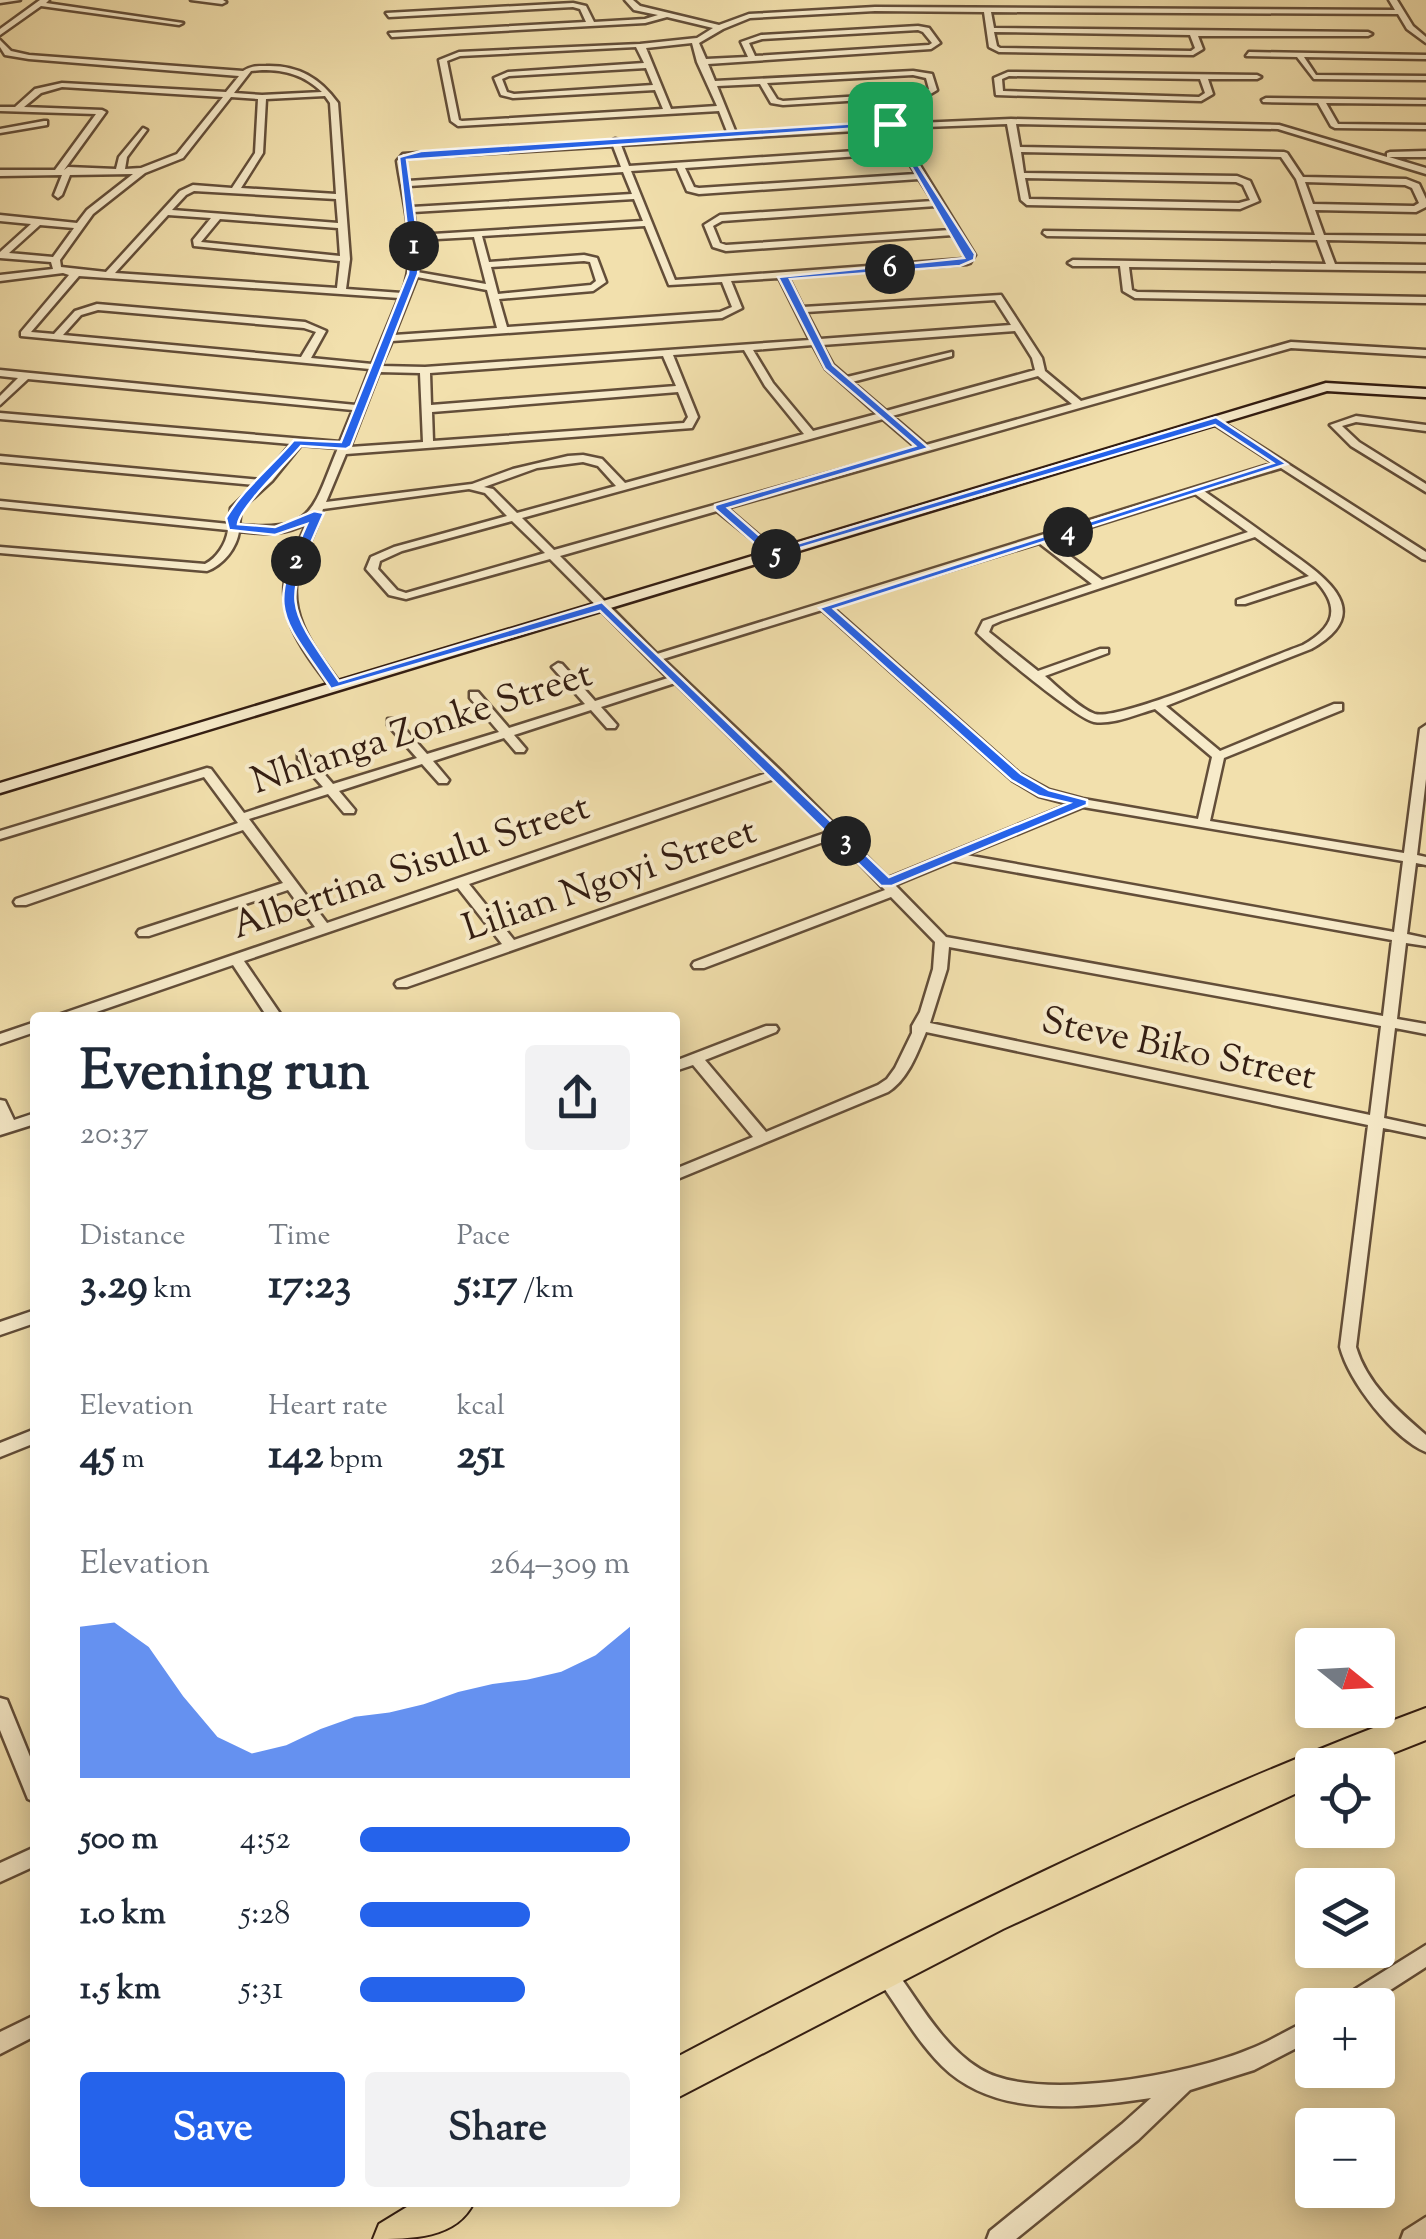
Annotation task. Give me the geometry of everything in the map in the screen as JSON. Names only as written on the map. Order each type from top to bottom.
[{"type":"highway","points":[[1365,1748],[1426,1724]]},
{"type":"highway","points":[[680,2076],[882,1968],[1295,1776]]},
{"type":"highway","points":[[394,2239],[446,2207]]},
{"type":"street","points":[[0,2],[16,0]]},
{"type":"street","points":[[194,0],[222,2]]},
{"type":"street","points":[[629,0],[641,0]]},
{"type":"street","points":[[629,0],[637,8],[720,27]]},
{"type":"street","points":[[1125,0],[1128,10]]},
{"type":"street","points":[[1228,0],[1279,127]]},
{"type":"street","points":[[1393,0],[1426,41]]},
{"type":"street","points":[[0,33],[42,2],[179,23]]},
{"type":"street","points":[[722,108],[466,124],[455,121],[444,61],[447,56],[696,40],[720,27],[765,14],[938,4],[1400,12]]},
{"type":"street","points":[[388,14],[573,5],[584,8],[591,24]]},
{"type":"street","points":[[980,6],[993,47],[1002,50],[1193,53],[1199,49],[1193,34]]},
{"type":"street","points":[[392,35],[650,20],[666,15]]},
{"type":"street","points":[[701,62],[753,59],[931,48],[936,43],[926,30],[918,28],[760,37],[746,41],[753,59]]},
{"type":"street","points":[[990,30],[1368,34]]},
{"type":"street","points":[[696,40],[701,62],[732,133]]},
{"type":"street","points":[[0,42],[8,53],[23,56],[245,74]]},
{"type":"street","points":[[640,46],[668,111]]},
{"type":"street","points":[[1250,54],[1426,56]]},
{"type":"street","points":[[1299,55],[1314,76],[1421,78]]},
{"type":"street","points":[[1403,56],[1421,78]]},
{"type":"street","points":[[649,65],[508,74],[498,78],[504,93],[513,96],[658,87]]},
{"type":"street","points":[[62,271],[54,266],[55,260],[78,226],[142,171],[180,156],[249,70],[288,66],[328,94],[334,103],[345,258],[342,291]]},
{"type":"street","points":[[712,84],[762,81],[918,73],[930,76],[934,90],[927,94],[783,103],[774,101],[762,81]]},
{"type":"street","points":[[1203,76],[1208,94],[1204,98],[998,93],[998,78],[1008,74],[1257,76]]},
{"type":"street","points":[[18,108],[38,91],[62,85],[227,96],[328,94]]},
{"type":"street","points":[[236,190],[259,152],[262,97]]},
{"type":"street","points":[[1266,100],[1426,102]]},
{"type":"street","points":[[1320,101],[1336,126]]},
{"type":"street","points":[[0,109],[102,112],[63,170],[58,195]]},
{"type":"street","points":[[1010,122],[1016,149],[1020,175],[1025,200],[1033,203],[1240,206],[1255,201],[1247,183],[1239,179],[1020,175]]},
{"type":"street","points":[[336,686],[292,622],[287,598],[292,570],[413,274],[412,238],[400,161],[410,155],[890,124],[1010,122],[1279,127],[1422,170]]},
{"type":"street","points":[[0,131],[44,123]]},
{"type":"street","points":[[615,141],[669,281],[726,281],[964,262],[970,254],[890,124]]},
{"type":"street","points":[[1301,132],[1336,126],[1426,127]]},
{"type":"street","points":[[120,170],[126,151],[143,130]]},
{"type":"street","points":[[1016,149],[1280,154],[1289,158],[1300,179],[1331,266]]},
{"type":"street","points":[[404,184],[906,150]]},
{"type":"street","points":[[1374,155],[1426,154]]},
{"type":"street","points":[[678,164],[690,188],[699,191],[923,176]]},
{"type":"street","points":[[1406,182],[1408,175],[1422,170]]},
{"type":"street","points":[[0,173],[142,171]]},
{"type":"street","points":[[1300,179],[1406,182],[1416,186],[1422,207],[1310,207]]},
{"type":"street","points":[[468,180],[475,206]]},
{"type":"street","points":[[109,274],[193,188],[341,197]]},
{"type":"street","points":[[408,210],[636,196]]},
{"type":"street","points":[[939,204],[720,218],[708,225],[716,244],[726,248],[956,232]]},
{"type":"street","points":[[166,212],[342,226]]},
{"type":"street","points":[[218,216],[196,240],[197,244],[345,258]]},
{"type":"street","points":[[0,218],[78,226]]},
{"type":"street","points":[[1,255],[38,222]]},
{"type":"street","points":[[412,238],[647,223]]},
{"type":"street","points":[[1046,232],[1426,239]]},
{"type":"street","points":[[477,234],[503,330]]},
{"type":"street","points":[[1,255],[55,260]]},
{"type":"street","points":[[413,274],[493,293],[593,288],[601,282],[594,260],[584,258],[486,265]]},
{"type":"street","points":[[1072,263],[1426,268]]},
{"type":"street","points":[[1124,263],[1128,291],[1136,295],[1426,300]]},
{"type":"street","points":[[0,278],[62,271],[404,296]]},
{"type":"street","points":[[76,273],[23,333],[425,370],[1015,328]]},
{"type":"street","points":[[783,277],[826,362],[844,382],[923,448]]},
{"type":"street","points":[[388,338],[728,314],[736,308],[726,281]]},
{"type":"street","points":[[800,310],[993,296],[1000,299],[1015,328],[1038,358],[1040,372],[1077,403]]},
{"type":"street","points":[[55,338],[78,313],[97,308],[310,325],[321,333],[304,361]]},
{"type":"street","points":[[694,350],[702,317]]},
{"type":"street","points":[[1040,372],[382,554],[370,564],[393,593],[402,596],[1291,345],[1426,353]]},
{"type":"street","points":[[746,346],[769,384],[810,434]]},
{"type":"street","points":[[0,416],[345,448],[428,446],[688,426],[693,417],[666,353]]},
{"type":"street","points":[[844,382],[948,354]]},
{"type":"street","points":[[425,370],[428,446]]},
{"type":"street","points":[[0,373],[359,408]]},
{"type":"street","points":[[0,402],[25,376]]},
{"type":"street","points":[[0,788],[1326,386],[1426,393]]},
{"type":"street","points":[[425,409],[681,389]]},
{"type":"street","points":[[1426,428],[1356,419],[1335,425],[1356,444],[1426,489]]},
{"type":"street","points":[[1216,421],[1426,557]]},
{"type":"street","points":[[0,550],[202,569],[220,559],[232,540],[236,508],[264,484],[298,442]]},
{"type":"street","points":[[0,504],[282,530],[319,510],[476,486],[510,471],[587,458],[600,463],[623,487]]},
{"type":"street","points":[[0,459],[264,484]]},
{"type":"street","points":[[654,658],[1282,464]]},
{"type":"street","points":[[476,486],[488,491],[517,517],[654,658],[837,832],[942,942],[945,958],[920,1026],[898,1075],[886,1087],[680,1173]]},
{"type":"street","points":[[1198,492],[1256,533],[1318,577],[1332,591],[1337,605],[1336,621],[1328,635],[1307,647],[1157,705],[1108,718],[1094,718],[986,637],[984,626],[1256,533]]},
{"type":"street","points":[[720,507],[774,554]]},
{"type":"street","points":[[1042,540],[1100,584]]},
{"type":"street","points":[[1241,602],[1318,577]]},
{"type":"street","points":[[826,608],[1016,777],[1044,793],[1426,861]]},
{"type":"street","points":[[1034,676],[1104,650]]},
{"type":"street","points":[[558,667],[611,725]]},
{"type":"street","name":"Nhlanga Zonke Street","points":[[246,820],[423,757],[676,679]]},
{"type":"street","points":[[474,695],[520,748]]},
{"type":"street","points":[[1157,705],[1218,756]]},
{"type":"street","points":[[1218,756],[1338,707]]},
{"type":"street","points":[[392,722],[442,780]]},
{"type":"street","points":[[1426,729],[1422,790],[1408,858],[1379,1122],[1349,1338],[1350,1356],[1364,1381],[1426,1445]]},
{"type":"street","points":[[302,756],[349,810]]},
{"type":"street","points":[[1203,824],[1218,756]]},
{"type":"street","name":"Nhlanga Zonke Street","points":[[0,836],[207,772],[324,929]]},
{"type":"street","name":"Albertina Sisulu Street","points":[[81,1012],[777,774]]},
{"type":"street","points":[[699,965],[890,887],[1082,802]]},
{"type":"street","points":[[21,902],[246,820]]},
{"type":"street","name":"Lilian Ngoyi Street","points":[[402,984],[837,832]]},
{"type":"street","points":[[954,856],[1426,942]]},
{"type":"street","points":[[460,882],[512,947]]},
{"type":"street","points":[[144,932],[292,884]]},
{"type":"street","points":[[942,942],[1426,1029]]},
{"type":"street","points":[[236,959],[272,1012]]},
{"type":"street","name":"Steve Biko Street","points":[[920,1026],[1426,1132]]},
{"type":"street","points":[[0,1039],[30,1029]]},
{"type":"street","points":[[680,1064],[772,1029]]},
{"type":"street","points":[[696,1058],[763,1139]]},
{"type":"street","points":[[0,1105],[5,1128],[30,1120]]},
{"type":"street","points":[[0,1329],[30,1318]]},
{"type":"street","points":[[0,1450],[30,1438]]},
{"type":"street","points":[[2,1718],[30,1781]]},
{"type":"street","points":[[0,1873],[30,1858]]},
{"type":"street","points":[[1375,1988],[1426,1955]]},
{"type":"street","points":[[882,1968],[952,2059],[970,2076],[1000,2090],[1040,2094],[1121,2092],[1184,2082],[1246,2063],[1295,2037]]},
{"type":"street","points":[[0,2042],[30,2027]]},
{"type":"street","points":[[998,2239],[1130,2132],[1184,2082]]},
{"type":"street","points":[[1412,2239],[1426,2228]]},
{"type":"route","points":[[890,124],[970,254],[969,260],[960,264],[783,277],[829,366],[923,448],[720,507],[774,554],[1216,421],[1282,464],[826,608],[1016,777],[1044,793],[1082,802],[886,883],[602,606],[336,686],[303,640],[288,608],[292,570],[318,513],[275,531],[233,527],[232,518],[241,502],[268,479],[298,442],[346,446],[413,274],[415,254],[402,158],[890,124]]}]
